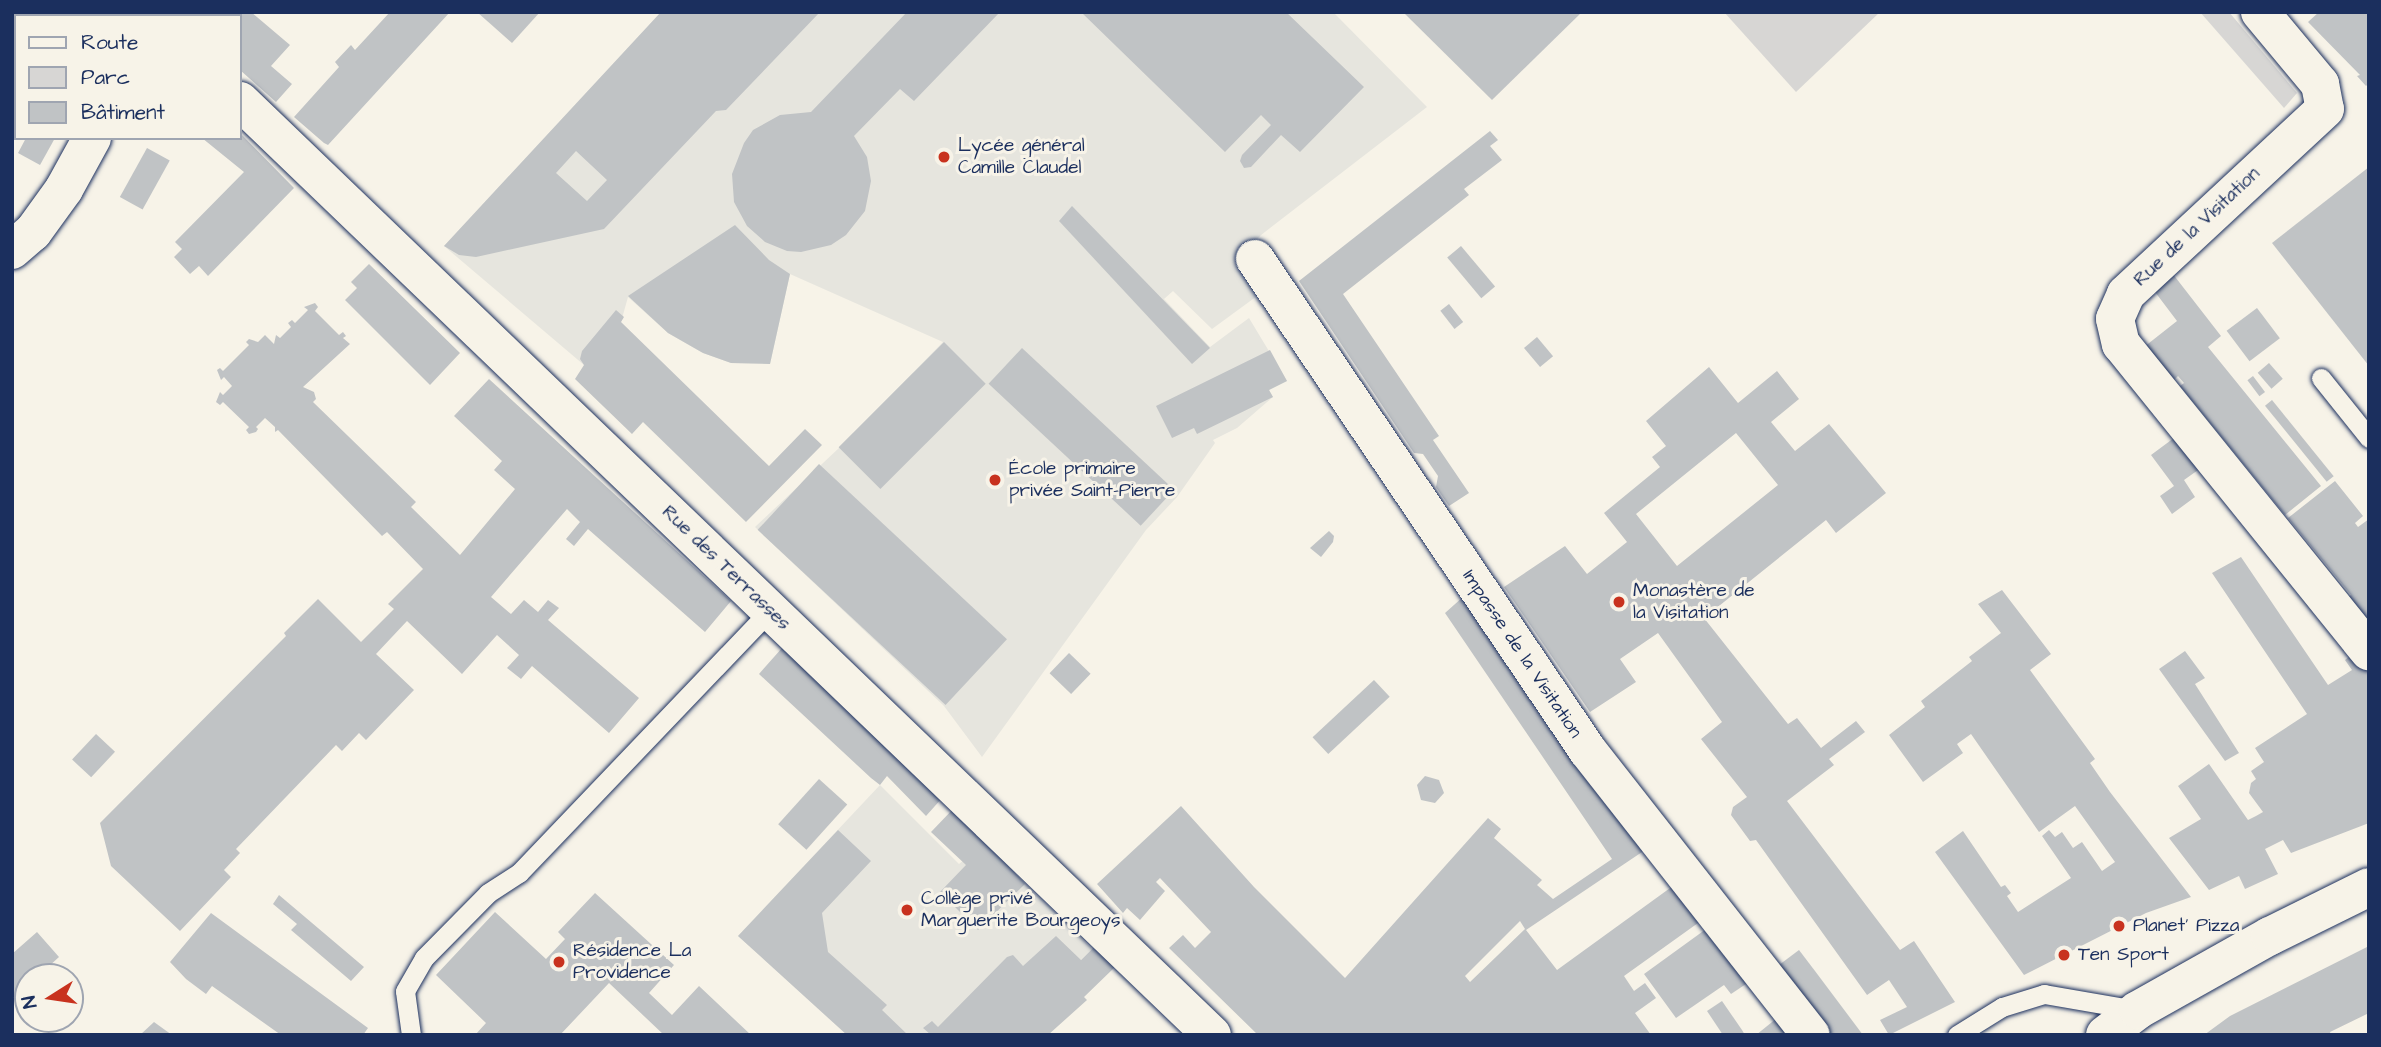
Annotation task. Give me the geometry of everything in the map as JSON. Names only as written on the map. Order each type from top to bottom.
[{"type":"street","name":"Rue de la Visitation","points":[[2260,12],[2320,84],[2325,109],[2126,294],[2115,318],[2121,344],[2369,651]]},
{"type":"street","name":"Rue des Terrasses","points":[[242,103],[1212,1035]]},
{"type":"street","points":[[12,250],[33,232],[64,189],[91,140]]},
{"type":"street","name":"Impasse de la Visitation","points":[[1255,259],[1588,751],[1811,1035]]},
{"type":"street","points":[[2105,1035],[2138,1010],[2270,936],[2369,887]]},
{"type":"lane","points":[[2320,378],[2369,438]]},
{"type":"lane","points":[[411,1035],[405,992],[424,958],[488,893],[519,873],[770,610]]},
{"type":"lane","points":[[1957,1035],[2003,1007],[2044,994],[2138,1010]]},
{"type":"shaded area","name":"Lycée général Camille Claudel","points":[[661,12],[1333,12],[1427,107],[1261,235],[1243,254],[1268,288],[1212,329],[1173,291],[1164,299],[1210,347],[1249,318],[1287,381],[1269,390],[1273,397],[1237,428],[1213,440],[1215,443],[1177,497],[1146,530],[982,757],[944,706],[755,527],[839,448],[943,342],[790,274],[770,364],[731,363],[703,353],[668,333],[628,297],[621,322],[584,365],[444,246]]},
{"type":"shaded area","name":"Collège privé Marguerite Bourgeoys","points":[[880,785],[959,864],[984,843],[1092,949],[1001,1035],[847,1035],[738,936]]},
{"type":"green space","points":[[1724,12],[1880,12],[1796,92]]},
{"type":"green space","points":[[2200,12],[2229,12],[2297,93],[2284,108]]},
{"type":"building","points":[[28,12],[113,12],[113,14]]},
{"type":"building","points":[[251,12],[290,45],[271,66],[292,84],[276,102],[242,72],[242,14],[224,14]]},
{"type":"building","points":[[390,12],[450,12],[328,145],[294,117],[339,67],[335,62],[351,45],[355,50]]},
{"type":"building","points":[[477,12],[540,12],[512,43]]},
{"type":"building","points":[[661,12],[820,12],[726,110],[716,111],[604,229],[476,257],[459,255],[444,246]],"holes":[[[576,151],[607,180],[587,201],[556,173]]]},
{"type":"building","points":[[907,12],[1000,12],[914,101],[900,89],[854,136],[867,157],[871,181],[865,211],[846,235],[831,245],[801,252],[787,251],[765,242],[747,226],[734,202],[732,174],[744,143],[753,130],[780,115],[811,112]]},
{"type":"building","points":[[1081,12],[1286,12],[1364,87],[1300,152],[1281,135],[1251,167],[1244,168],[1240,161],[1242,155],[1271,125],[1261,115],[1225,152]]},
{"type":"building","points":[[1403,12],[1582,12],[1492,100]]},
{"type":"building","points":[[2319,12],[2365,12],[2369,16],[2369,83],[2366,86],[2357,76],[2360,75],[2308,22]]},
{"type":"building","points":[[1490,131],[1498,140],[1490,146],[1502,160],[1464,189],[1469,195],[1343,294],[1439,436],[1433,440],[1469,493],[1449,506],[1436,487],[1438,476],[1423,454],[1414,453],[1299,281]]},
{"type":"building","points":[[242,135],[294,188],[208,276],[199,266],[190,274],[174,257],[182,249],[175,242],[244,172],[204,140],[242,140]]},
{"type":"building","points":[[25,140],[54,140],[40,165],[18,153]]},
{"type":"building","points":[[147,148],[170,161],[143,210],[120,197]]},
{"type":"building","points":[[2369,167],[2369,366],[2272,243]]},
{"type":"building","points":[[1072,206],[1210,348],[1192,364],[1059,221]]},
{"type":"building","points":[[735,225],[769,260],[790,274],[770,364],[731,363],[703,353],[668,333],[628,296]]},
{"type":"building","points":[[1461,246],[1495,287],[1481,298],[1447,258]]},
{"type":"building","points":[[369,264],[460,353],[430,385],[345,300],[357,288],[351,282]]},
{"type":"building","points":[[2169,269],[2221,336],[2208,347],[2321,486],[2285,515],[2180,386],[2184,383],[2178,376],[2172,382],[2144,347],[2177,321],[2152,288]]},
{"type":"building","points":[[315,303],[318,307],[315,311],[339,335],[343,332],[346,336],[343,338],[350,344],[303,387],[314,392],[316,399],[313,402],[416,502],[411,507],[460,555],[515,489],[494,470],[502,461],[454,416],[489,379],[731,601],[705,632],[588,529],[574,546],[566,539],[580,522],[567,509],[491,597],[511,614],[524,600],[538,612],[548,600],[559,608],[548,620],[639,698],[609,733],[532,666],[521,679],[507,668],[519,655],[497,635],[462,674],[407,621],[376,654],[414,690],[366,740],[359,733],[342,751],[336,745],[236,849],[240,853],[224,870],[231,877],[180,931],[111,866],[100,823],[286,636],[284,633],[318,599],[361,642],[394,609],[388,604],[423,569],[387,532],[382,536],[278,430],[275,432],[275,427],[265,418],[256,427],[256,432],[249,434],[246,430],[249,427],[223,402],[220,405],[216,402],[220,392],[223,395],[232,386],[224,377],[221,380],[217,370],[220,368],[223,371],[249,345],[246,342],[249,339],[258,342],[265,335],[274,344],[276,335],[280,338],[291,327],[288,323],[292,320],[295,323],[308,310],[304,307]]},
{"type":"building","points":[[1449,304],[1463,322],[1454,329],[1440,311]]},
{"type":"building","points":[[2257,308],[2280,338],[2250,361],[2227,331]]},
{"type":"building","points":[[616,310],[624,317],[621,322],[769,466],[805,429],[822,445],[746,522],[643,422],[632,434],[575,379],[584,365],[580,359],[582,351]]},
{"type":"building","points":[[1537,337],[1553,356],[1540,367],[1524,348]]},
{"type":"building","points":[[944,342],[986,384],[880,489],[839,447]]},
{"type":"building","points":[[1022,348],[1174,490],[1141,526],[989,384]]},
{"type":"building","points":[[1270,350],[1287,381],[1269,390],[1273,397],[1197,434],[1194,428],[1172,438],[1156,406]]},
{"type":"building","points":[[2269,363],[2283,379],[2271,389],[2258,373]]},
{"type":"building","points":[[1709,367],[1738,403],[1777,371],[1799,399],[1771,422],[1795,451],[1829,424],[1886,493],[1836,533],[1826,520],[1704,618],[1788,724],[1797,718],[1821,748],[1856,721],[1865,732],[1829,759],[1834,765],[1787,801],[1900,950],[1914,941],[1955,1002],[1889,1035],[1880,1020],[1907,1007],[1889,980],[1867,995],[1756,840],[1750,841],[1731,815],[1733,807],[1747,797],[1701,739],[1722,722],[1658,633],[1620,659],[1636,682],[1590,712],[1504,587],[1565,546],[1587,574],[1627,542],[1604,513],[1660,467],[1652,457],[1666,446],[1646,421]],"holes":[[[1736,433],[1778,485],[1677,566],[1636,514]]]},
{"type":"building","points":[[2253,376],[2265,392],[2259,396],[2247,380]]},
{"type":"building","points":[[2272,400],[2334,476],[2327,482],[2265,406]]},
{"type":"building","points":[[2178,435],[2208,463],[2184,480],[2195,497],[2172,514],[2160,496],[2174,486],[2151,455]]},
{"type":"building","points":[[819,464],[1007,639],[946,705],[758,530]]},
{"type":"building","points":[[2335,481],[2363,516],[2355,523],[2358,527],[2369,519],[2369,624],[2348,597],[2351,595],[2288,518]]},
{"type":"building","points":[[1329,531],[1334,536],[1333,542],[1321,557],[1310,548]]},
{"type":"building","points":[[2241,557],[2328,685],[2352,670],[2345,660],[2355,652],[2369,669],[2369,823],[2291,853],[2283,840],[2265,849],[2278,874],[2245,889],[2239,876],[2209,890],[2169,838],[2201,819],[2178,786],[2209,764],[2248,820],[2256,816],[2263,812],[2249,793],[2251,783],[2256,779],[2251,771],[2264,762],[2255,748],[2307,714],[2212,573]]},
{"type":"building","points":[[1473,588],[1651,846],[1526,930],[1557,970],[1677,883],[1705,918],[1624,976],[1634,991],[1645,983],[1656,998],[1635,1013],[1651,1035],[1258,1035],[1169,948],[1183,935],[1195,948],[1211,932],[1160,878],[1156,882],[1165,891],[1140,920],[1127,908],[1123,913],[1097,884],[1181,806],[1254,887],[1345,978],[1488,818],[1501,829],[1494,838],[1542,880],[1537,885],[1553,899],[1612,859],[1445,613]],"holes":[[[1520,921],[1525,929],[1470,982],[1465,976]]]},
{"type":"building","points":[[2002,590],[2051,654],[2030,670],[2095,759],[2090,763],[2110,792],[2191,897],[2146,913],[2024,975],[1935,852],[1963,831],[2001,887],[2005,885],[2011,893],[2007,896],[2018,912],[2071,878],[2042,836],[2049,830],[2055,837],[2062,832],[2073,848],[2082,842],[2102,871],[2115,862],[2075,806],[2039,832],[1971,734],[1957,744],[1963,753],[1923,782],[1889,735],[1925,707],[1921,701],[1972,661],[1969,657],[2001,633],[1978,604]]},
{"type":"building","points":[[782,648],[943,797],[926,816],[887,776],[880,785],[871,778],[759,674]]},
{"type":"building","points":[[2185,651],[2205,678],[2195,684],[2239,753],[2225,761],[2159,669]]},
{"type":"building","points":[[1069,653],[1091,674],[1071,694],[1050,673]]},
{"type":"building","points":[[1374,680],[1390,697],[1328,754],[1313,737]]},
{"type":"building","points":[[96,734],[115,752],[91,777],[72,760]]},
{"type":"building","points":[[1425,776],[1439,780],[1444,793],[1435,803],[1421,800],[1417,785]]},
{"type":"building","points":[[819,779],[847,804],[806,850],[778,824]]},
{"type":"building","points":[[954,808],[1025,884],[978,930],[940,892],[966,865],[931,832]]},
{"type":"building","points":[[838,830],[871,861],[822,913],[828,952],[887,1005],[882,1010],[908,1035],[847,1035],[738,936]]},
{"type":"building","name":"Résidence La Providence","points":[[595,893],[674,965],[649,993],[672,1015],[699,986],[751,1035],[664,1035],[609,983],[560,1035],[475,1035],[486,1023],[436,975],[495,912],[546,959],[565,939],[558,932]]},
{"type":"building","points":[[279,895],[364,967],[351,981],[291,930],[297,924],[273,904]]},
{"type":"building","points":[[211,913],[368,1028],[363,1035],[281,1035],[212,986],[206,994],[186,979],[170,962]]},
{"type":"building","points":[[1713,924],[1755,978],[1731,994],[1724,985],[1676,1018],[1644,974]]},
{"type":"building","points":[[37,932],[59,957],[52,963],[14,963],[12,1000],[12,954]]},
{"type":"building","points":[[1056,936],[1081,960],[1094,947],[1115,967],[1084,997],[1087,1000],[1048,1035],[931,1035],[923,1028],[932,1021],[938,1027],[1007,957],[1013,955],[1023,966]]},
{"type":"building","points":[[2369,946],[2369,1013],[2330,1032],[2331,1035],[2204,1035],[2230,1016]]},
{"type":"building","points":[[1799,950],[1863,1035],[1826,1035],[1775,968]]},
{"type":"building","points":[[1722,1001],[1745,1035],[1723,1035],[1707,1011]]},
{"type":"building","points":[[1782,1014],[1798,1035],[1756,1035]]},
{"type":"building","points":[[154,1022],[172,1035],[140,1035]]},
{"type":"place","name":"Lycée général Camille Claudel","points":[[944,157]]},
{"type":"place","name":"École primaire privée Saint-Pierre","points":[[995,480]]},
{"type":"place","name":"Monastère de la Visitation","points":[[1619,602]]},
{"type":"place","name":"Collège privé Marguerite Bourgeoys","points":[[907,910]]},
{"type":"place","name":"Planet' Pizza","points":[[2119,926]]},
{"type":"place","name":"Ten Sport","points":[[2064,955]]},
{"type":"place","name":"Résidence La Providence","points":[[559,962]]}]
